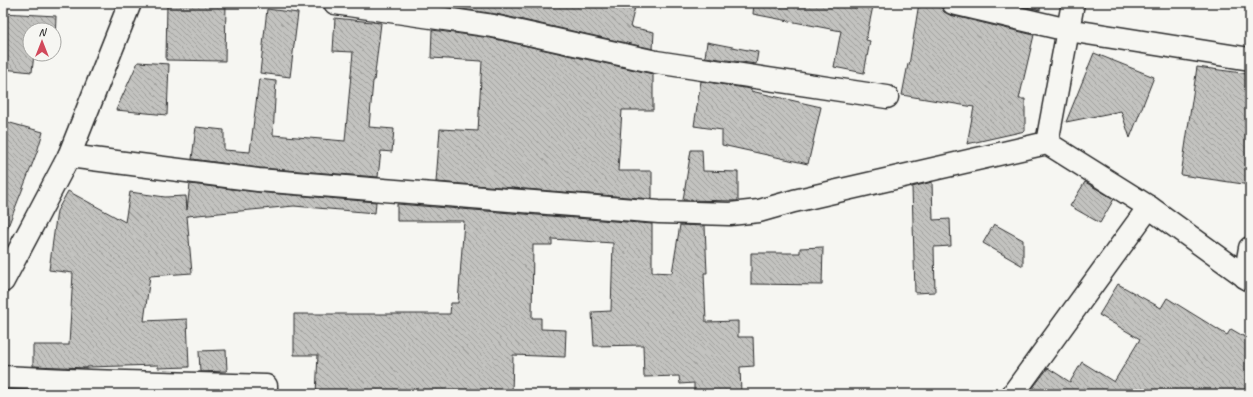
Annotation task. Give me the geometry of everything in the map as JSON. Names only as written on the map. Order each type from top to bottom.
[{"type":"street","points":[[3,281],[69,156],[130,3]]},
{"type":"street","points":[[335,3],[493,26],[656,62],[887,97]]},
{"type":"street","points":[[953,3],[1068,30],[1250,59]]},
{"type":"street","points":[[1046,143],[1073,3]]},
{"type":"street","points":[[69,156],[266,181],[659,212],[730,214],[759,211],[794,201],[1046,143],[1149,207],[1248,279]]},
{"type":"street","points":[[1014,394],[1149,207]]},
{"type":"street","points":[[1248,279],[1250,248]]},
{"type":"street","points":[[3,377],[89,382],[266,386],[266,394]]},
{"type":"building","points":[[167,3],[226,3],[225,61],[166,60]]},
{"type":"building","points":[[433,3],[636,3],[630,27],[654,32],[653,49],[496,14],[433,5]]},
{"type":"building","points":[[754,3],[857,3],[873,6],[866,40],[870,41],[864,73],[834,67],[841,31],[753,14]]},
{"type":"building","points":[[919,3],[941,3],[941,7],[944,12],[950,15],[1034,35],[1019,99],[1025,99],[1025,131],[967,144],[974,107],[902,95],[908,64],[909,65]]},
{"type":"building","points":[[1008,3],[1041,3],[1040,10]]},
{"type":"building","points":[[267,9],[298,13],[290,77],[260,73]]},
{"type":"building","points":[[3,13],[56,16],[56,22],[22,22],[22,62],[33,62],[32,72],[3,69],[5,39],[3,39]]},
{"type":"building","points":[[335,18],[381,23],[373,81],[369,127],[394,129],[392,152],[381,151],[378,177],[259,168],[192,159],[196,127],[224,130],[224,150],[250,152],[259,79],[276,81],[273,135],[345,141],[353,52],[333,51]]},
{"type":"building","points":[[432,30],[491,38],[653,74],[653,110],[622,110],[618,171],[652,171],[652,199],[436,182],[440,129],[478,131],[482,61],[431,58]]},
{"type":"building","points":[[707,42],[758,52],[756,64],[705,57]]},
{"type":"building","points":[[1094,53],[1154,77],[1130,138],[1121,111],[1066,122]]},
{"type":"building","points":[[138,62],[169,64],[167,115],[116,110]]},
{"type":"building","points":[[1197,67],[1250,74],[1250,185],[1181,175]]},
{"type":"building","points":[[701,81],[751,89],[751,91],[821,107],[808,164],[722,145],[722,130],[694,126]]},
{"type":"building","points":[[3,121],[43,132],[37,152],[5,234],[3,234]]},
{"type":"building","points":[[691,150],[702,150],[703,171],[738,172],[738,201],[683,200]]},
{"type":"building","points":[[932,182],[933,220],[950,219],[951,246],[934,247],[935,292],[915,293],[912,187]]},
{"type":"building","points":[[1085,182],[1114,199],[1100,223],[1070,206]]},
{"type":"building","points":[[190,184],[257,192],[376,202],[375,213],[294,206],[187,216],[192,273],[150,276],[144,321],[187,319],[189,367],[158,368],[158,365],[87,368],[33,366],[33,345],[69,345],[73,273],[49,270],[57,211],[68,191],[125,222],[130,192],[165,197],[186,196],[187,210]]},
{"type":"building","points":[[397,204],[652,224],[652,272],[672,273],[680,225],[705,226],[707,273],[704,273],[706,322],[738,321],[738,337],[753,337],[754,366],[740,367],[741,393],[694,394],[694,383],[680,384],[679,376],[644,377],[643,345],[594,346],[592,312],[611,311],[613,243],[552,239],[552,245],[533,245],[532,318],[541,318],[541,329],[566,330],[565,357],[513,355],[512,394],[316,394],[318,355],[294,355],[294,314],[450,314],[451,303],[458,303],[464,221],[397,221]]},
{"type":"building","points":[[994,224],[1023,240],[1023,266],[983,243]]},
{"type":"building","points":[[823,247],[822,285],[751,284],[751,253],[800,253],[800,248]]},
{"type":"building","points":[[1118,284],[1161,308],[1167,298],[1227,335],[1231,329],[1250,340],[1250,394],[1028,394],[1048,368],[1070,382],[1082,362],[1114,382],[1140,339],[1099,315]]},
{"type":"building","points":[[226,350],[227,371],[200,372],[199,351]]}]
